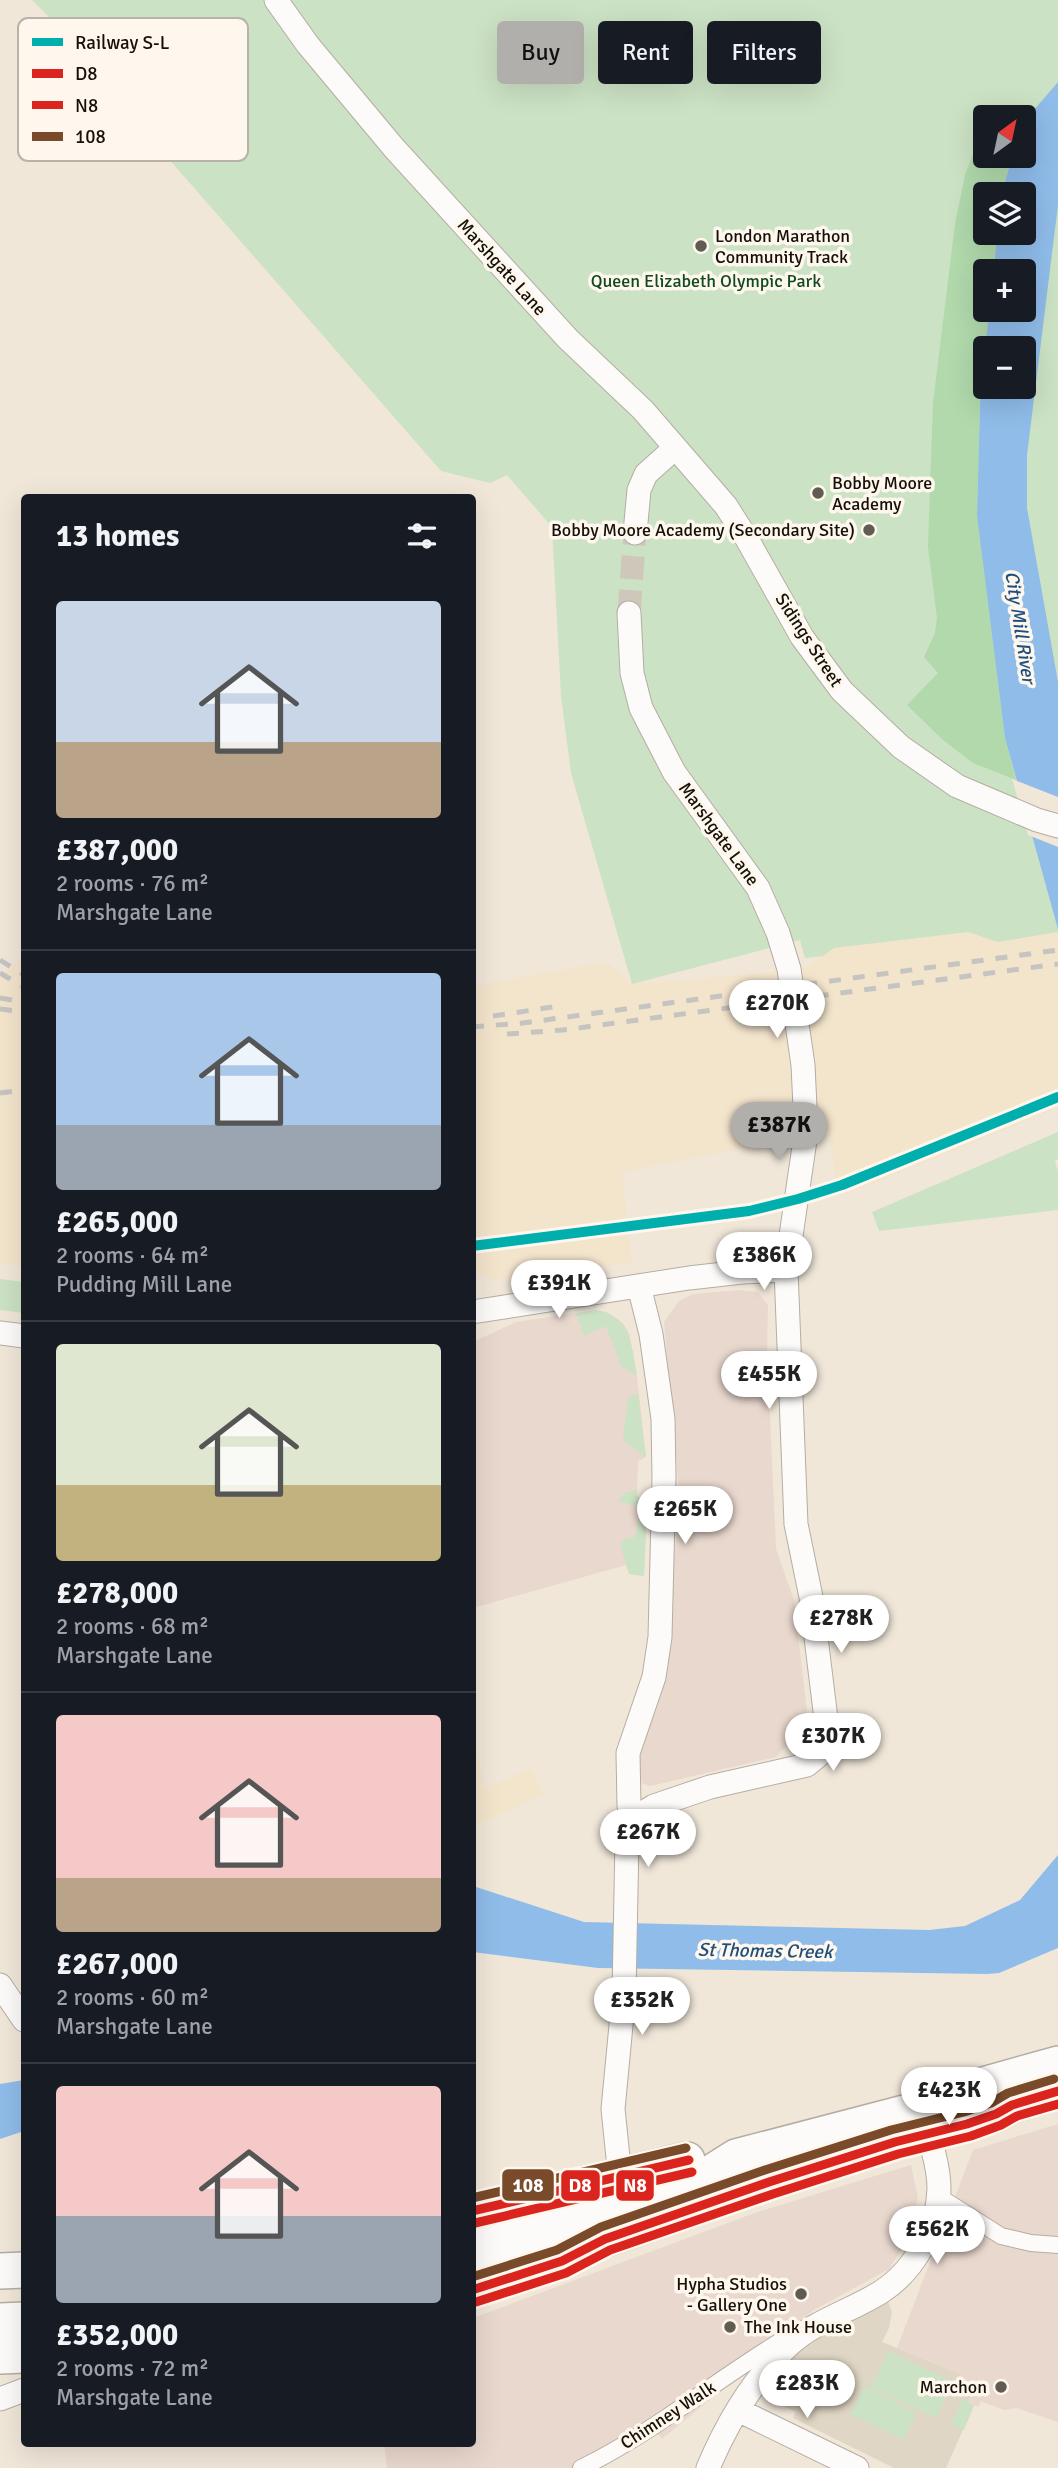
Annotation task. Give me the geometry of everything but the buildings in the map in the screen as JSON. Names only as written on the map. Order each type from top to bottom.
[{"type":"main road","points":[[476,2289],[562,2261],[605,2239],[769,2182],[924,2121],[958,2092],[1058,2064]]},
{"type":"main road","points":[[476,2210],[694,2158],[736,2157],[924,2121],[967,2124],[1012,2105],[1058,2091]]},
{"type":"main road","points":[[476,2240],[609,2207],[698,2181],[736,2157]]},
{"type":"main road","points":[[476,2263],[605,2239]]},
{"type":"main road","points":[[0,2321],[21,2320]]},
{"type":"main road","points":[[0,2356],[21,2354]]},
{"type":"street","name":"Marshgate Lane","points":[[276,0],[308,44],[394,148],[568,339],[643,410],[675,447]]},
{"type":"street","points":[[635,533],[639,490],[646,474],[675,447]]},
{"type":"street","name":"Sidings Street","points":[[675,447],[726,506],[802,636],[842,691],[901,747],[957,786],[1058,827]]},
{"type":"street","name":"Marshgate Lane","points":[[629,613],[632,673],[641,708],[674,772],[758,888],[778,933],[789,969],[803,1065],[805,1107],[804,1140],[786,1270],[796,1524],[811,1597],[826,1718],[825,1743],[819,1755],[803,1767],[710,1787],[654,1806],[636,1817]]},
{"type":"street","points":[[476,1311],[742,1272],[786,1270]]},
{"type":"street","points":[[620,2177],[613,2109],[624,1976],[626,1840],[636,1817],[629,1806],[628,1753],[654,1677],[660,1637],[664,1479],[663,1419],[651,1334],[639,1286]]},
{"type":"street","points":[[0,1333],[21,1336]]},
{"type":"street","points":[[0,1985],[21,2016]]},
{"type":"street","points":[[708,2468],[738,2410],[758,2379],[789,2346],[823,2322],[881,2292],[909,2267],[926,2239],[938,2196],[938,2179],[924,2121]]},
{"type":"street","points":[[938,2196],[1001,2236],[1031,2243],[1058,2245]]},
{"type":"street","name":"Chimney Walk","points":[[581,2468],[662,2421],[820,2317],[823,2322]]},
{"type":"street","points":[[0,2399],[21,2391]]},
{"type":"street","points":[[738,2410],[857,2468]]},
{"type":"shaded area","points":[[968,932],[998,942],[1058,932],[1058,1107],[868,1186],[839,1195],[828,1131],[622,1172],[632,1263],[494,1280],[476,1273],[476,985],[606,962],[632,984],[741,975],[806,967],[833,948]]},
{"type":"shaded area","points":[[21,960],[21,1266],[0,1263],[0,977]]},
{"type":"shaded area","points":[[738,1290],[758,1292],[768,1305],[767,1351],[776,1549],[794,1600],[807,1712],[791,1741],[776,1757],[650,1786],[642,1783],[639,1763],[644,1734],[661,1684],[680,1502],[664,1322],[679,1301],[693,1294]]},
{"type":"shaded area","points":[[596,1310],[606,1312],[623,1323],[629,1333],[646,1457],[638,1461],[637,1496],[647,1505],[644,1576],[629,1574],[626,1565],[476,1607],[476,1341],[516,1322]]},
{"type":"shaded area","points":[[476,1751],[485,1788],[530,1769],[544,1793],[476,1827]]},
{"type":"shaded area","points":[[1058,2124],[1058,2422],[1017,2408],[1004,2410],[981,2401],[978,2407],[968,2402],[959,2385],[960,2374],[897,2348],[973,2150]]},
{"type":"shaded area","points":[[911,2165],[918,2198],[903,2247],[889,2269],[812,2311],[751,2366],[662,2439],[656,2432],[598,2468],[387,2468],[384,2447],[476,2447],[476,2317],[760,2211]]},
{"type":"shaded area","points":[[887,2299],[892,2312],[889,2328],[882,2342],[960,2374],[959,2385],[971,2392],[968,2402],[974,2405],[946,2468],[894,2468],[793,2418],[795,2412],[768,2395],[767,2386],[790,2358],[813,2339]]},
{"type":"green space","name":"Queen Elizabeth Olympic Park","points":[[32,0],[1058,0],[1058,932],[998,942],[968,932],[834,948],[823,956],[805,958],[800,940],[632,984],[571,773],[561,696],[552,527],[507,475],[490,483],[441,471],[171,161],[248,161],[248,18],[50,18]]},
{"type":"green space","points":[[973,154],[973,168],[1009,168],[1005,182],[973,182],[973,245],[996,245],[995,259],[973,259],[973,322],[988,322],[986,336],[973,336],[973,399],[980,399],[977,516],[1005,738],[1016,780],[973,763],[943,740],[907,705],[938,673],[924,657],[935,633],[937,618],[928,547],[933,403],[955,224],[965,175]]},
{"type":"green space","points":[[1058,1132],[1058,1159],[1055,1161],[1058,1172],[1058,1210],[879,1231],[872,1212]]},
{"type":"green space","points":[[0,1279],[21,1282],[21,1313],[0,1310]]},
{"type":"green space","points":[[596,1310],[608,1313],[623,1325],[631,1343],[637,1376],[621,1366],[606,1326],[584,1336],[576,1314]]},
{"type":"green space","points":[[638,1394],[646,1457],[623,1440],[628,1397]]},
{"type":"green space","points":[[637,1490],[637,1496],[647,1505],[644,1576],[629,1574],[620,1544],[627,1537],[634,1539],[642,1508],[618,1501],[624,1493]]},
{"type":"green space","points":[[888,2351],[953,2382],[936,2418],[871,2388]]},
{"type":"green space","points":[[864,2386],[917,2413],[903,2440],[850,2414]]},
{"type":"green space","points":[[962,2399],[974,2405],[964,2430],[951,2424]]},
{"type":"water","points":[[1058,82],[1058,205],[1036,382],[1036,336],[986,336],[988,322],[1036,322],[1036,259],[995,259],[996,245],[1036,245],[1036,182],[1005,182],[1009,168],[1036,168],[1036,108]]},
{"type":"water","name":"City Mill River","points":[[980,399],[1034,399],[1027,455],[1027,508],[1058,682],[1058,929],[1005,738],[977,516]]},
{"type":"water","name":"St Thomas Creek","points":[[1058,1855],[1058,1948],[999,1973],[598,1968],[476,1952],[476,1887],[584,1922],[929,1930],[965,1926],[1020,1900]]},
{"type":"water","points":[[21,2080],[21,2132],[0,2139],[0,2084]]},
{"type":"pier","points":[[1012,779],[1058,797],[1058,847],[1028,835]]},
{"type":"tunnel","points":[[629,613],[635,533]]},
{"type":"railway","points":[[476,1027],[523,1023],[1058,950]]},
{"type":"railway","points":[[0,960],[21,973]]},
{"type":"railway","points":[[507,1034],[563,1030],[1058,964]]},
{"type":"railway","points":[[0,973],[21,985]]},
{"type":"railway","points":[[0,998],[21,1002]]},
{"type":"railway","points":[[493,1016],[559,1006]]},
{"type":"railway","points":[[0,1009],[21,1012]]},
{"type":"railway","points":[[0,1093],[21,1090]]},
{"type":"rail line","name":"S-L","points":[[476,1245],[749,1211],[798,1199],[842,1185],[1058,1097]]},
{"type":"transit line","name":"108","points":[[476,2276],[557,2250],[601,2227],[765,2170],[891,2130],[964,2112],[991,2103],[1008,2093],[1054,2079]]},
{"type":"transit line","name":"D8","points":[[476,2289],[562,2261],[605,2239],[769,2182],[895,2142],[967,2124],[1012,2105],[1058,2091]]},
{"type":"transit line","name":"N8","points":[[476,2302],[566,2273],[610,2250],[773,2194],[898,2154],[971,2136],[1017,2116],[1058,2104]]},
{"type":"transit line","name":"108","points":[[476,2197],[686,2148]]},
{"type":"transit line","name":"D8","points":[[476,2210],[689,2160]]},
{"type":"transit line","name":"N8","points":[[476,2223],[692,2172]]},
{"type":"place","name":"London Marathon Community Track","points":[[701,246]]},
{"type":"place","name":"Bobby Moore Academy","points":[[818,493]]},
{"type":"place","name":"Bobby Moore Academy (Secondary Site)","points":[[869,530]]},
{"type":"place","name":"Hypha Studios - Gallery One","points":[[801,2294]]},
{"type":"place","name":"The Ink House","points":[[730,2327]]},
{"type":"place","name":"Marchon","points":[[1001,2387]]}]
